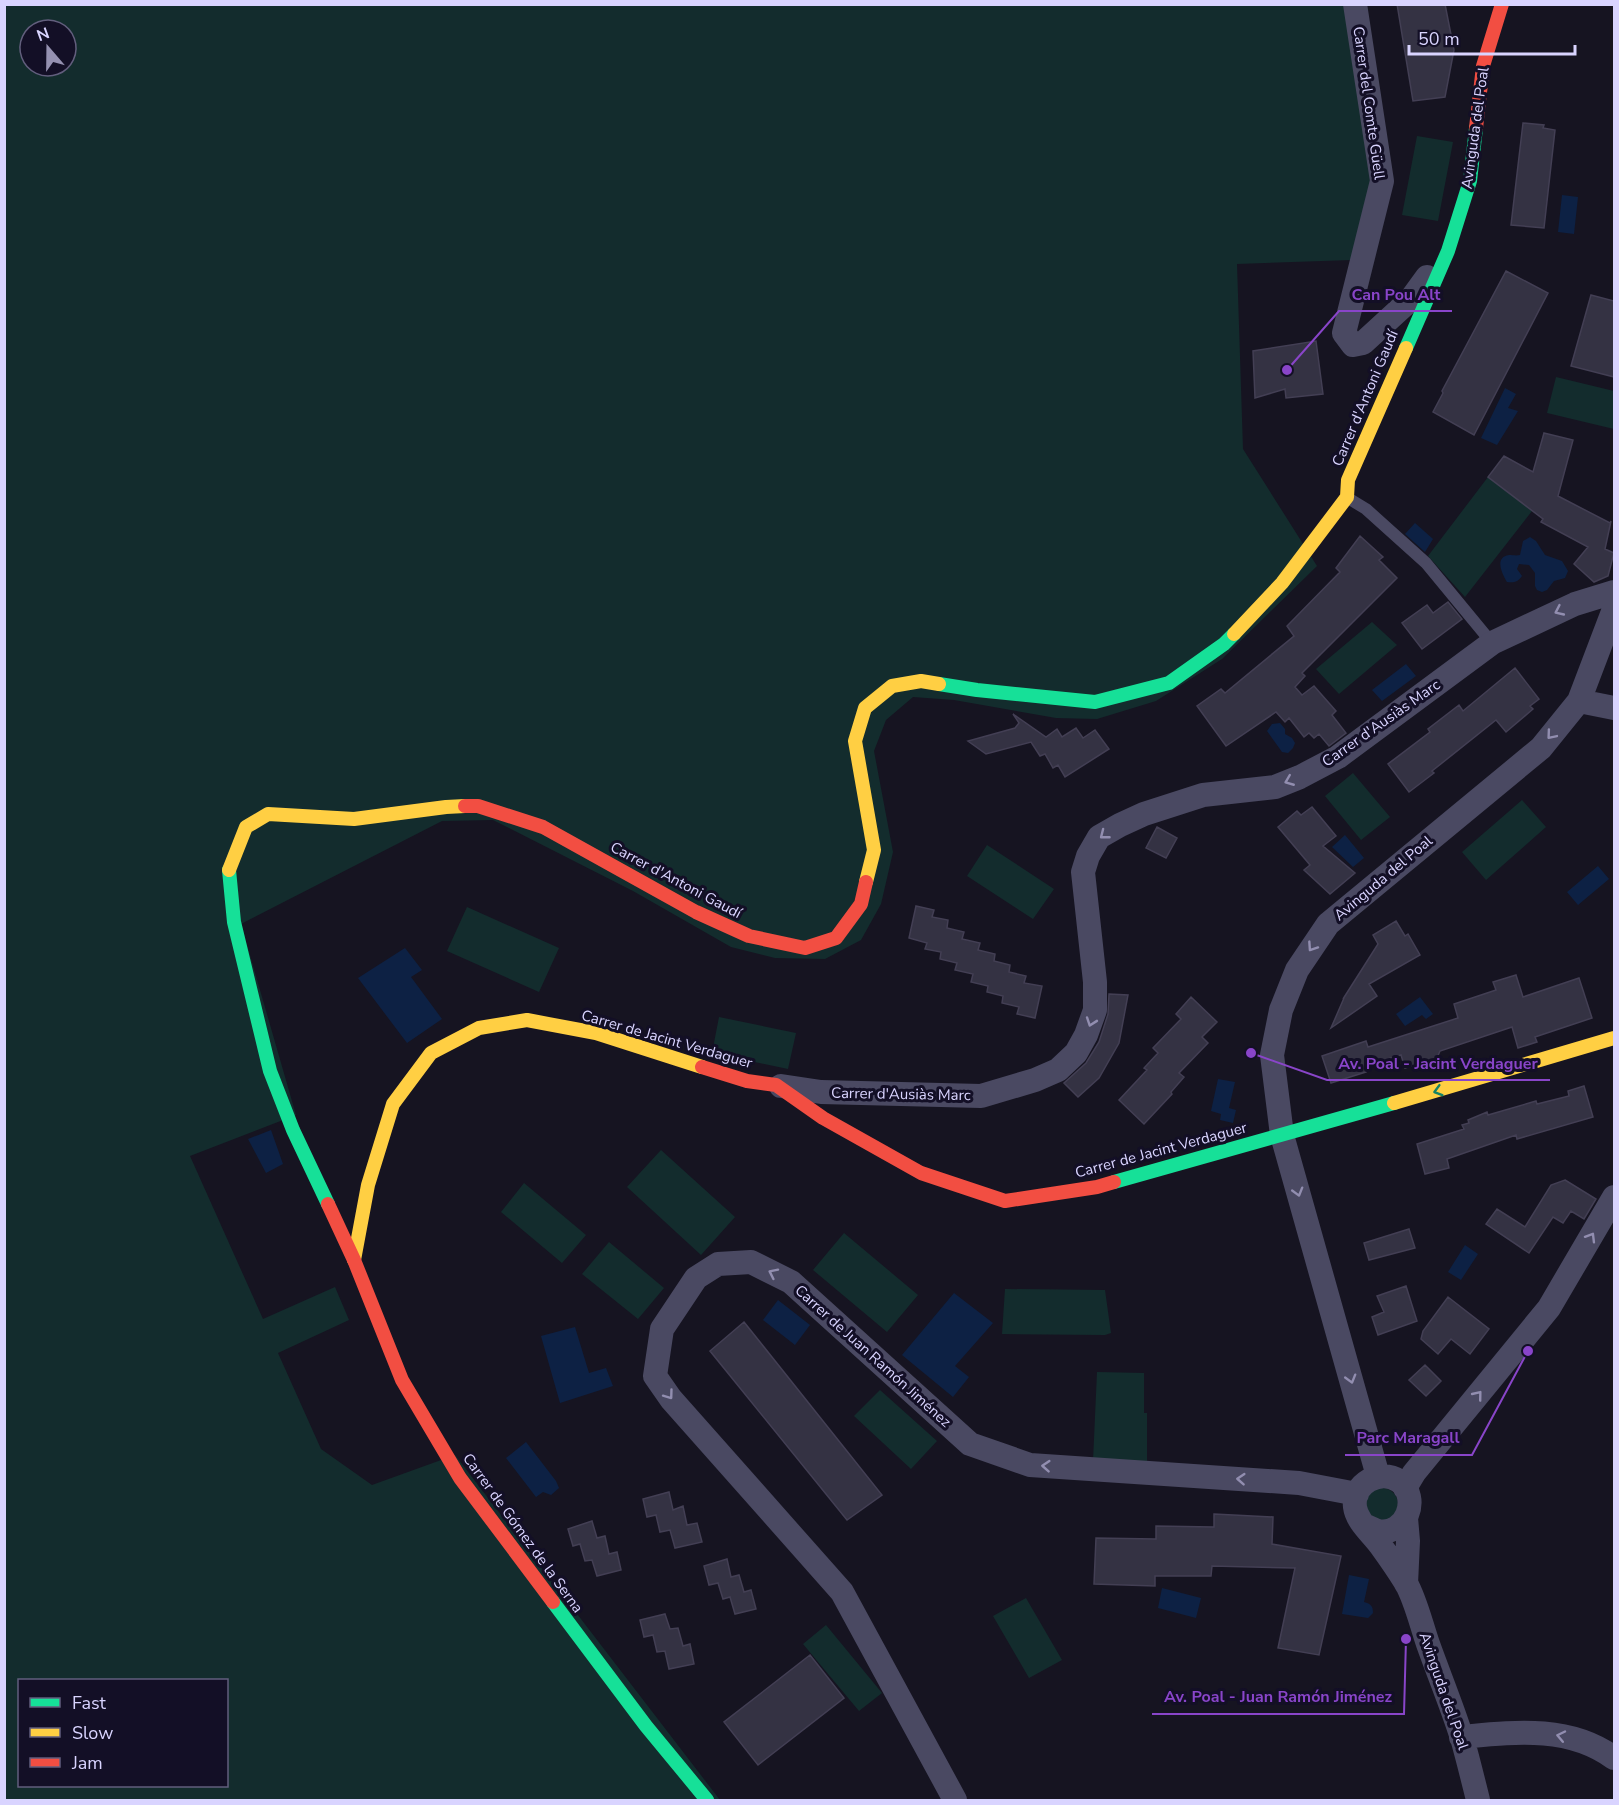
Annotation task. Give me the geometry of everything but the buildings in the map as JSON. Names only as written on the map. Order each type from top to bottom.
[{"type":"street","name":"Carrer del Comte Güell","points":[[1355,4],[1382,181],[1344,333],[1353,345],[1363,343],[1411,298],[1448,250]]},
{"type":"street","name":"Avinguda del Poal","points":[[1448,250],[1470,181],[1483,66],[1502,4]]},
{"type":"street","name":"Carrer d'Antoni Gaudí","points":[[354,1260],[293,1130],[270,1071],[234,922],[229,868],[246,827],[268,814],[354,819],[446,807],[478,806],[543,827],[696,912],[750,936],[805,948],[836,938],[861,904],[874,850],[855,741],[865,708],[892,686],[921,681],[977,690],[1095,702],[1169,683],[1224,644],[1282,583],[1347,497],[1348,480],[1448,250]]},
{"type":"street","name":"Carrer d'Ausiàs Marc","points":[[776,1085],[821,1092],[981,1096],[1035,1080],[1058,1070],[1076,1053],[1086,1035],[1095,1010],[1095,982],[1083,872],[1088,856],[1099,837],[1143,814],[1203,795],[1275,787],[1300,777],[1338,757],[1492,643],[1575,604],[1614,592]]},
{"type":"street","name":"Avinguda del Poal","points":[[1378,1476],[1282,1135],[1272,1055],[1281,1010],[1297,970],[1328,924],[1541,748],[1579,701],[1614,609]]},
{"type":"street","points":[[1579,701],[1614,708]]},
{"type":"street","name":"Carrer de Jacint Verdaguer","points":[[354,1260],[369,1185],[393,1104],[431,1053],[479,1028],[527,1020],[596,1033],[747,1081],[776,1085],[822,1119],[921,1173],[1005,1201],[1097,1187],[1501,1073],[1614,1038]]},
{"type":"street","points":[[1406,1488],[1414,1473],[1549,1308],[1614,1197]]},
{"type":"street","name":"Carrer de Gómez de la Serna","points":[[354,1260],[402,1380],[460,1478],[646,1726],[707,1800]]},
{"type":"street","name":"Carrer de Juan Ramón Jiménez","points":[[956,1800],[842,1592],[671,1399],[655,1376],[662,1329],[696,1278],[718,1264],[750,1262],[791,1282],[970,1444],[1030,1465],[1299,1483],[1357,1494]]},
{"type":"street","points":[[1378,1476],[1389,1477],[1406,1488],[1410,1498],[1410,1508],[1406,1518],[1395,1528],[1380,1531],[1365,1526],[1355,1509],[1357,1494],[1364,1483],[1378,1476]]},
{"type":"street","name":"Avinguda del Poal","points":[[1406,1518],[1408,1541],[1406,1584]]},
{"type":"street","name":"Avinguda del Poal","points":[[1365,1526],[1406,1584],[1461,1737],[1478,1800]]},
{"type":"street","points":[[1461,1737],[1517,1732],[1558,1734],[1599,1747],[1614,1758]]},
{"type":"lane","points":[[1347,497],[1366,509],[1426,563],[1492,643]]},
{"type":"green space","points":[[5,5],[1352,5],[1375,169],[1352,260],[1237,264],[1243,449],[1317,566],[1222,659],[1156,701],[1097,719],[1056,718],[954,700],[913,697],[886,720],[874,751],[893,852],[881,904],[861,940],[825,959],[775,958],[731,947],[633,891],[493,820],[442,821],[241,924],[296,1115],[190,1156],[263,1319],[335,1287],[349,1320],[278,1353],[321,1449],[372,1485],[455,1455],[720,1800],[5,1800]]},
{"type":"green space","points":[[1417,136],[1453,142],[1438,221],[1402,215]]},
{"type":"green space","points":[[1556,377],[1614,391],[1614,429],[1547,413]]},
{"type":"green space","points":[[1488,477],[1532,511],[1465,597],[1428,556]]},
{"type":"green space","points":[[1372,622],[1397,645],[1339,694],[1316,669]]},
{"type":"green space","points":[[1353,773],[1390,817],[1361,840],[1325,796]]},
{"type":"green space","points":[[1522,800],[1546,827],[1486,880],[1462,852]]},
{"type":"green space","points":[[987,845],[1054,889],[1033,919],[967,876]]},
{"type":"green space","points":[[467,907],[559,948],[539,992],[447,951]]},
{"type":"green space","points":[[719,1017],[796,1033],[788,1069],[712,1053]]},
{"type":"green space","points":[[661,1150],[735,1217],[701,1255],[627,1187]]},
{"type":"green space","points":[[524,1183],[586,1235],[562,1263],[501,1212]]},
{"type":"green space","points":[[844,1233],[918,1295],[887,1332],[813,1270]]},
{"type":"green space","points":[[609,1242],[664,1288],[638,1319],[582,1274]]},
{"type":"green space","points":[[1005,1289],[1105,1290],[1111,1333],[1105,1335],[1002,1334]]},
{"type":"green space","points":[[1097,1372],[1144,1373],[1147,1463],[1093,1461]]},
{"type":"green space","points":[[880,1390],[937,1441],[911,1469],[854,1416]]},
{"type":"green space","points":[[1382,1488],[1393,1493],[1398,1504],[1393,1515],[1382,1520],[1371,1515],[1366,1504],[1371,1493]]},
{"type":"green space","points":[[1026,1598],[1062,1660],[1029,1678],[993,1616]]},
{"type":"green space","points":[[826,1625],[882,1693],[859,1711],[803,1644]]},
{"type":"water","points":[[1562,195],[1578,197],[1574,234],[1558,232]]},
{"type":"water","points":[[1505,388],[1516,394],[1508,408],[1518,411],[1497,445],[1481,438]]},
{"type":"water","points":[[1415,523],[1433,539],[1425,552],[1405,534]]},
{"type":"water","points":[[1530,537],[1536,541],[1545,555],[1562,561],[1568,571],[1565,578],[1554,581],[1547,590],[1542,592],[1535,586],[1535,573],[1529,565],[1519,564],[1517,569],[1522,576],[1512,582],[1507,582],[1500,566],[1504,556],[1520,555],[1523,541]]},
{"type":"water","points":[[1406,664],[1416,676],[1382,701],[1372,690]]},
{"type":"water","points":[[1280,723],[1285,729],[1285,734],[1295,743],[1288,753],[1282,752],[1267,731],[1272,724]]},
{"type":"water","points":[[1345,835],[1364,858],[1353,867],[1332,847]]},
{"type":"water","points":[[1598,866],[1609,879],[1578,905],[1567,892]]},
{"type":"water","points":[[405,948],[422,970],[411,977],[442,1019],[407,1043],[358,978]]},
{"type":"water","points":[[1420,997],[1433,1014],[1426,1019],[1422,1015],[1405,1026],[1396,1014]]},
{"type":"water","points":[[1218,1079],[1235,1082],[1229,1108],[1236,1110],[1233,1123],[1220,1120],[1221,1114],[1211,1111]]},
{"type":"water","points":[[271,1130],[283,1164],[266,1173],[248,1139]]},
{"type":"water","points":[[1465,1245],[1478,1254],[1461,1280],[1448,1272]]},
{"type":"water","points":[[954,1293],[993,1323],[955,1366],[969,1377],[953,1397],[902,1355]]},
{"type":"water","points":[[778,1300],[810,1325],[795,1345],[763,1320]]},
{"type":"water","points":[[575,1327],[589,1373],[606,1368],[613,1386],[560,1403],[541,1336]]},
{"type":"water","points":[[526,1442],[556,1481],[559,1488],[551,1495],[543,1492],[536,1497],[506,1458]]},
{"type":"water","points":[[1349,1575],[1369,1579],[1364,1602],[1371,1606],[1373,1613],[1368,1618],[1342,1614]]},
{"type":"water","points":[[1162,1588],[1201,1598],[1196,1618],[1158,1608]]},
{"type":"traffic: fast","points":[[1406,348],[1448,251],[1470,181],[1476,128]]},
{"type":"traffic: fast","points":[[939,684],[1095,702],[1169,683],[1224,644],[1234,634]]},
{"type":"traffic: fast","points":[[229,870],[234,922],[270,1071],[293,1130],[328,1204]]},
{"type":"traffic: fast","points":[[1114,1182],[1394,1103]]},
{"type":"traffic: fast","points":[[553,1602],[646,1726],[707,1800]]},
{"type":"traffic: slow","points":[[1234,634],[1282,583],[1347,497],[1348,480],[1406,348]]},
{"type":"traffic: slow","points":[[866,882],[874,850],[855,741],[865,708],[892,686],[921,681],[939,684]]},
{"type":"traffic: slow","points":[[229,870],[246,827],[268,814],[354,819],[465,806]]},
{"type":"traffic: slow","points":[[354,1260],[368,1185],[393,1104],[431,1053],[479,1028],[527,1020],[596,1033],[702,1067]]},
{"type":"traffic: slow","points":[[1394,1103],[1614,1038]]},
{"type":"traffic: jam","points":[[1476,128],[1483,66],[1502,4]]},
{"type":"traffic: jam","points":[[465,806],[478,806],[543,827],[696,912],[749,936],[805,948],[836,938],[861,904],[866,882]]},
{"type":"traffic: jam","points":[[702,1067],[747,1081],[776,1085],[823,1118],[921,1173],[1005,1201],[1097,1187],[1114,1182]]},
{"type":"traffic: jam","points":[[328,1204],[354,1260],[402,1380],[460,1478],[553,1602]]},
{"type":"place","name":"Can Pou Alt","points":[[1287,370]]},
{"type":"place","name":"Av. Poal - Jacint Verdaguer","points":[[1251,1053]]},
{"type":"place","name":"Parc Maragall","points":[[1528,1351]]},
{"type":"place","name":"Av. Poal - Juan Ramón Jiménez","points":[[1406,1639]]}]
